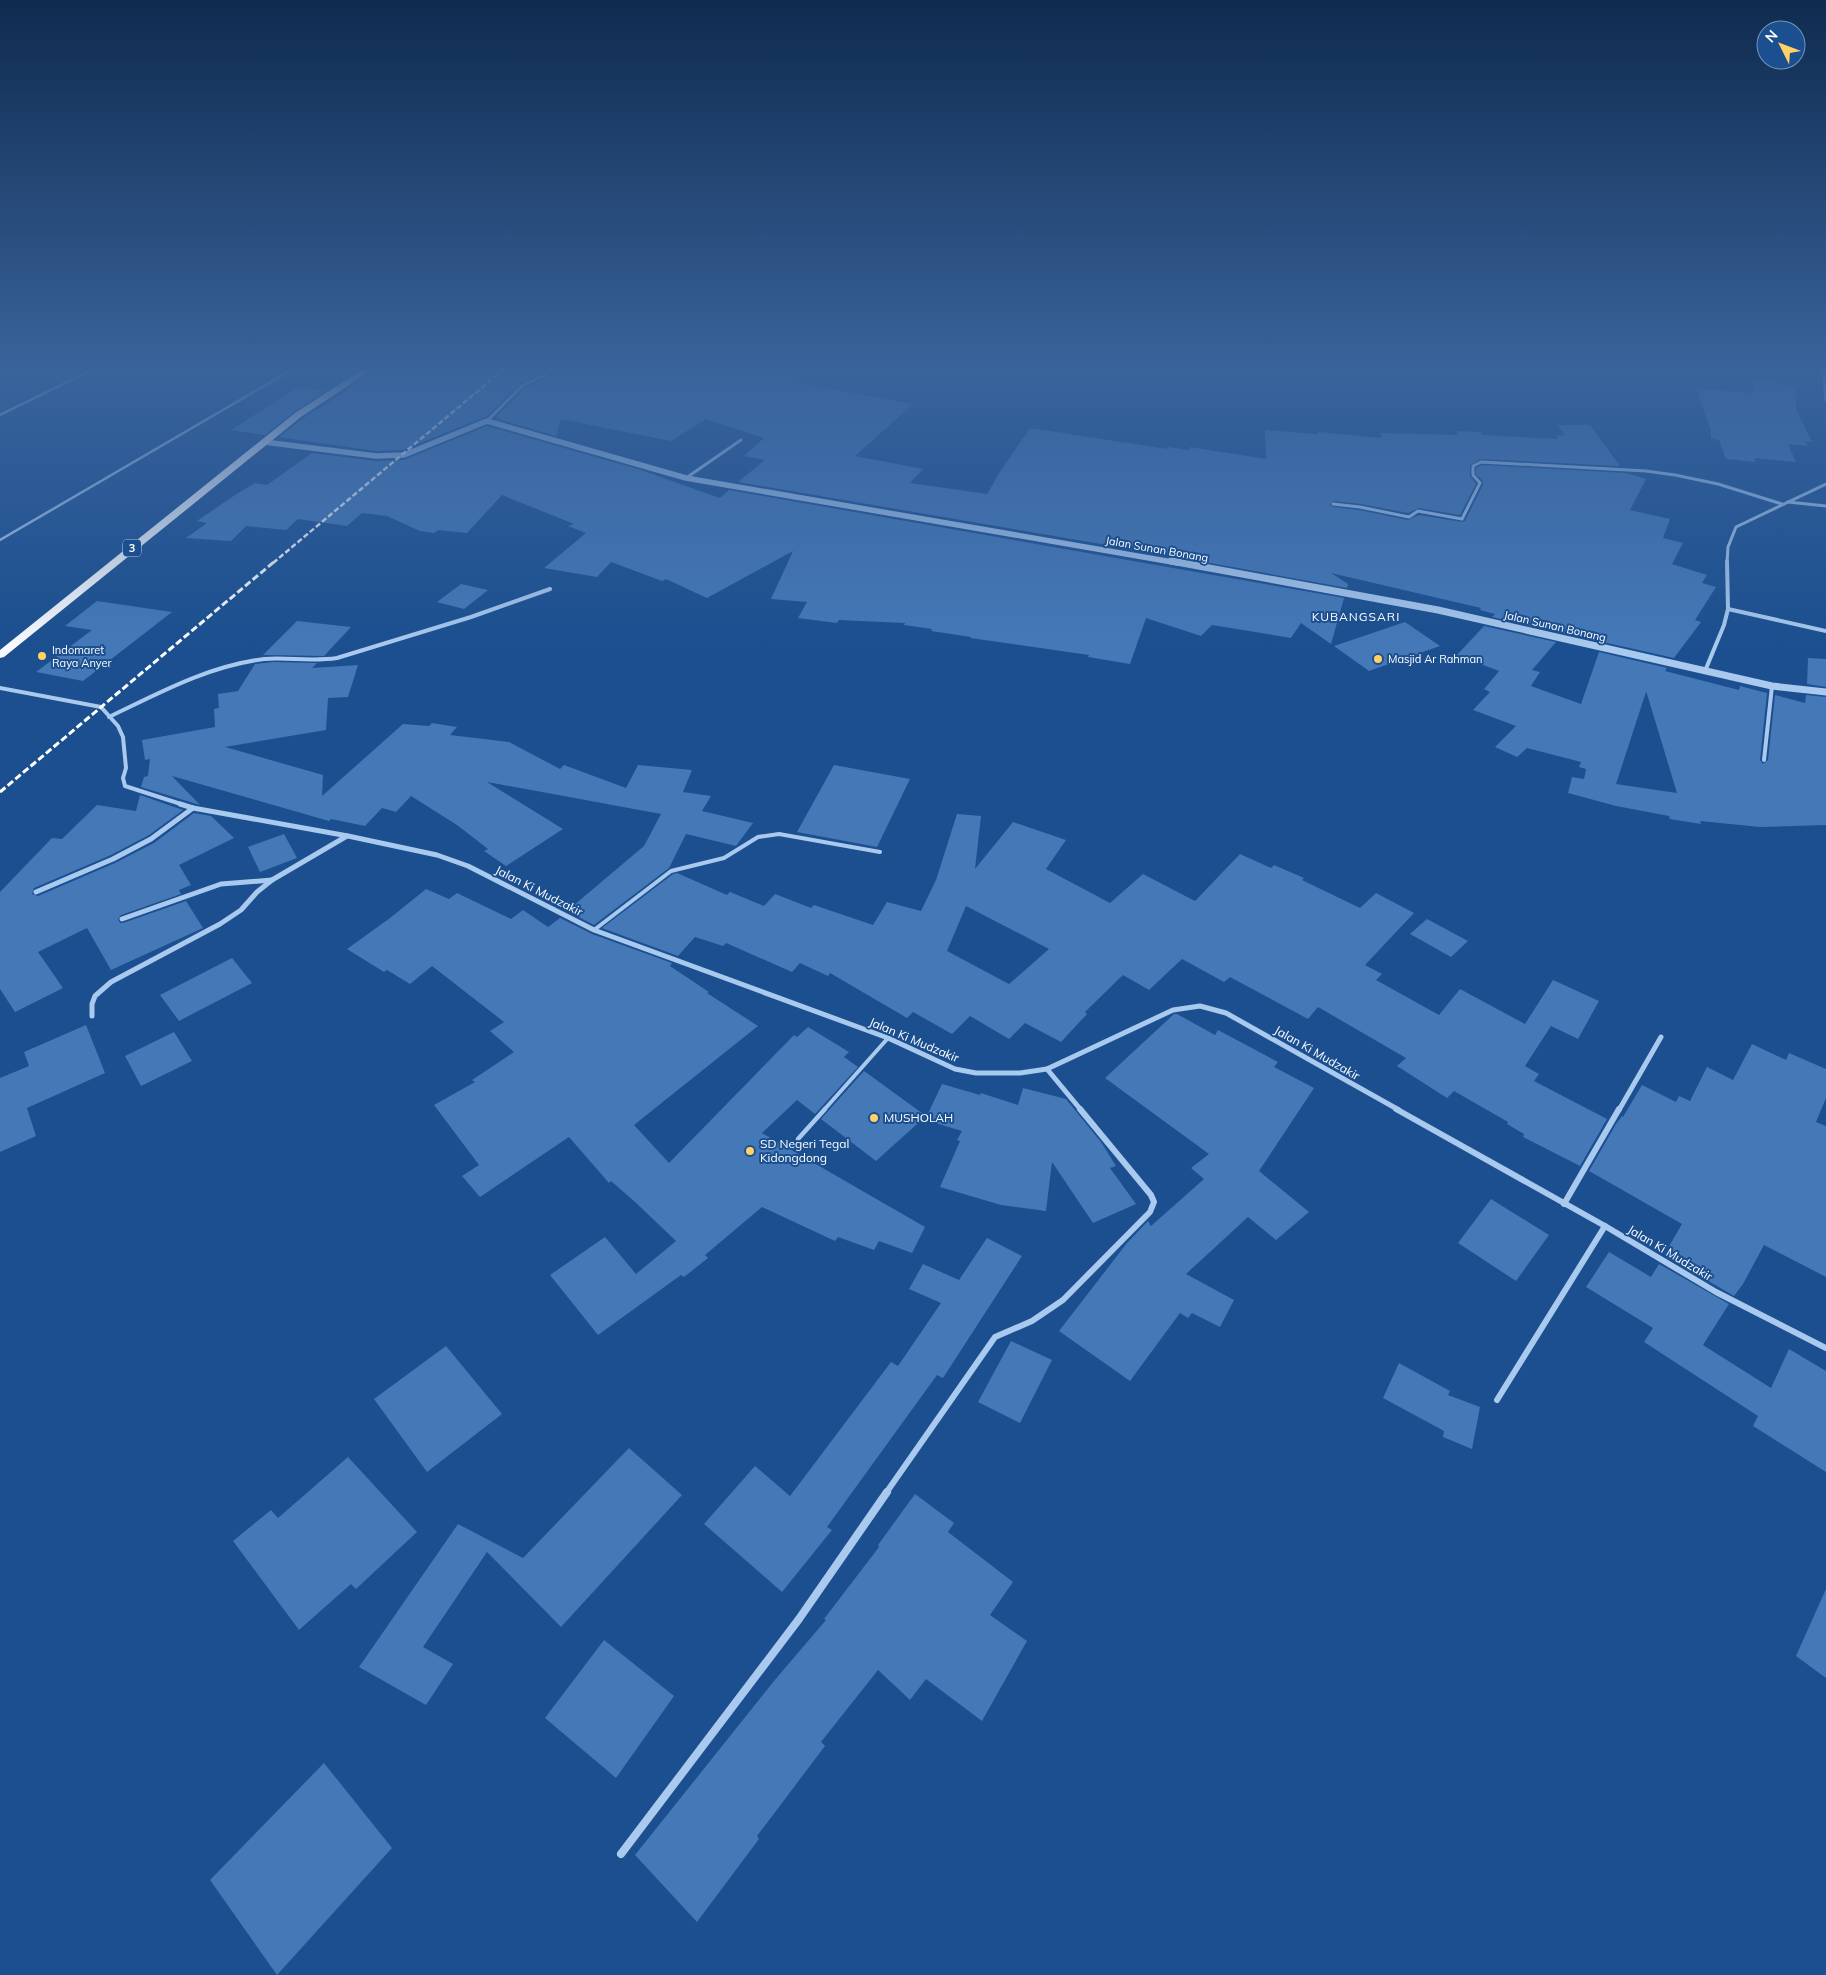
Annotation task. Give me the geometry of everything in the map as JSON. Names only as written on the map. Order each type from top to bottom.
[{"type":"highway","name":"3","points":[[0,654],[240,461]]},
{"type":"street","name":"Jalan Sunan Bonang","points":[[627,461],[686,478],[1428,608],[1772,686],[1826,692]]},
{"type":"street","points":[[686,478],[710,461]]},
{"type":"street","points":[[1333,504],[1360,506],[1409,516],[1418,511],[1462,519],[1480,483],[1473,475],[1473,466],[1481,462],[1646,471],[1675,475],[1718,484],[1782,504]]},
{"type":"street","points":[[1705,671],[1725,624],[1728,609],[1727,548],[1729,537],[1736,526],[1826,484]]},
{"type":"street","points":[[1788,502],[1826,506]]},
{"type":"street","points":[[109,717],[174,685],[207,672],[266,659],[318,661],[337,658],[471,617],[550,589]]},
{"type":"street","points":[[1728,609],[1826,632]]},
{"type":"street","points":[[1764,760],[1772,686]]},
{"type":"street","name":"Jalan Ki Mudzakir","points":[[0,688],[101,707],[118,726],[123,737],[126,768],[123,778],[125,786],[193,808],[348,836],[437,855],[468,866],[594,930],[888,1038],[955,1069],[976,1073],[1020,1073],[1047,1069],[1173,1010],[1190,1005],[1206,1006],[1226,1013],[1605,1226],[1716,1292],[1826,1348]]},
{"type":"street","points":[[36,892],[112,859],[151,839],[193,808]]},
{"type":"street","points":[[92,1016],[92,1001],[111,982],[220,924],[241,910],[257,892],[272,880],[348,836]]},
{"type":"street","points":[[122,919],[221,884],[272,880]]},
{"type":"street","points":[[1564,1204],[1661,1037]]},
{"type":"street","points":[[621,1854],[799,1619],[995,1338],[1032,1321],[1063,1300],[1150,1212],[1154,1202],[1151,1195],[1047,1069]]},
{"type":"street","points":[[1497,1400],[1605,1226]]},
{"type":"lane","points":[[0,540],[135,461]]},
{"type":"lane","points":[[594,930],[671,871],[724,858],[758,837],[767,834],[779,834],[880,852]]},
{"type":"lane","points":[[798,1139],[888,1038]]},
{"type":"building","points":[[301,461],[610,461],[720,498],[729,490],[1344,598],[1331,644],[1301,623],[1291,638],[1212,625],[1201,636],[1146,618],[1130,664],[1088,657],[1089,655],[931,631],[932,629],[904,625],[905,623],[839,620],[837,623],[798,618],[807,602],[771,599],[793,551],[707,598],[666,579],[662,581],[611,562],[597,577],[544,568],[586,533],[568,526],[574,524],[502,495],[467,533],[438,530],[434,533],[420,531],[387,516],[362,513],[347,526],[298,519],[286,530],[246,526],[231,541],[186,538],[207,523],[197,521],[235,495],[255,483],[267,485]]},
{"type":"building","points":[[764,461],[882,461],[923,469],[910,483],[987,494],[1007,461],[1476,461],[1470,465],[1470,476],[1476,484],[1460,515],[1419,508],[1408,513],[1333,501],[1330,505],[1408,520],[1419,515],[1462,522],[1465,521],[1483,485],[1483,481],[1476,474],[1476,468],[1482,465],[1626,473],[1646,479],[1630,510],[1670,519],[1663,538],[1683,543],[1672,564],[1707,575],[1702,583],[1716,587],[1695,620],[1701,622],[1674,658],[1492,617],[1495,614],[1480,610],[1481,608],[1331,573],[1348,584],[1347,588],[1172,556],[738,482]]},
{"type":"building","points":[[1523,461],[1616,461],[1620,466]]},
{"type":"building","points":[[461,584],[488,590],[464,609],[437,602]]},
{"type":"building","points":[[97,601],[172,612],[83,681],[36,672],[92,630],[65,626]]},
{"type":"building","points":[[297,621],[351,627],[324,656],[263,655]]},
{"type":"building","name":"Masjid Ar Rahman","points":[[1405,622],[1440,646],[1369,671],[1334,646]]},
{"type":"building","points":[[1484,626],[1556,642],[1532,670],[1540,672],[1531,686],[1581,704],[1599,652],[1667,668],[1665,671],[1739,690],[1740,686],[1767,693],[1760,760],[1763,764],[1768,760],[1775,695],[1805,703],[1806,695],[1826,697],[1826,825],[1760,827],[1700,821],[1701,824],[1670,819],[1669,816],[1616,806],[1568,793],[1572,777],[1584,779],[1586,769],[1579,767],[1581,762],[1527,748],[1517,757],[1495,747],[1516,726],[1473,710],[1490,692],[1484,689],[1499,671],[1457,655]],"holes":[[[1646,692],[1677,793],[1616,784]]]},
{"type":"building","points":[[1808,658],[1826,659],[1826,687],[1807,684]]},
{"type":"building","points":[[273,662],[317,663],[312,668],[358,665],[348,697],[328,698],[326,730],[225,747],[323,775],[322,796],[403,724],[429,726],[432,723],[457,727],[450,735],[509,742],[560,769],[564,765],[626,788],[638,765],[692,770],[683,792],[711,796],[702,811],[753,823],[736,846],[686,834],[669,868],[594,925],[567,911],[644,846],[661,814],[487,782],[563,829],[506,866],[484,851],[488,849],[457,825],[411,796],[396,812],[382,808],[365,826],[331,819],[329,821],[172,776],[200,805],[141,787],[144,777],[148,776],[150,759],[145,760],[142,740],[215,727],[214,709],[219,708],[218,694],[238,691],[255,664]]},
{"type":"building","points":[[834,765],[910,779],[877,847],[797,832]]},
{"type":"building","points":[[140,795],[183,810],[149,835],[111,855],[34,888],[32,894],[38,896],[115,863],[154,843],[194,813],[211,816],[234,838],[179,865],[191,885],[179,890],[181,894],[121,915],[118,919],[120,923],[123,923],[186,901],[203,928],[111,970],[87,928],[38,952],[63,988],[15,1012],[0,989],[0,892],[52,838],[62,839],[97,805],[136,811]]},
{"type":"building","points":[[957,814],[981,816],[975,869],[1013,822],[1066,840],[1046,869],[1110,903],[1143,874],[1195,901],[1240,854],[1271,868],[1274,865],[1304,878],[1302,880],[1360,908],[1376,893],[1414,913],[1365,965],[1382,974],[1376,980],[1439,1015],[1460,989],[1525,1024],[1553,980],[1599,1001],[1578,1039],[1551,1026],[1525,1066],[1539,1074],[1534,1081],[1607,1119],[1580,1166],[1523,1137],[1524,1134],[1507,1124],[1508,1122],[1454,1091],[1447,1098],[1397,1066],[1406,1058],[1318,1007],[1308,1019],[1230,977],[1224,982],[1182,959],[1149,990],[1123,975],[1085,1012],[1087,1014],[1061,1042],[1025,1023],[1009,1039],[970,1016],[952,1034],[913,1012],[907,1018],[830,973],[828,976],[800,963],[792,972],[726,943],[723,946],[695,937],[678,956],[602,928],[673,874],[677,873],[727,895],[730,892],[764,906],[775,894],[811,908],[814,905],[873,925],[887,902],[921,911],[936,880]],"holes":[[[966,906],[1049,949],[1009,984],[947,951]]]},
{"type":"building","points":[[284,834],[297,858],[260,872],[248,847]]},
{"type":"building","points":[[426,889],[449,899],[457,893],[511,919],[523,910],[548,927],[560,918],[592,934],[672,963],[670,966],[758,1026],[634,1125],[669,1163],[794,1035],[797,1037],[808,1027],[849,1052],[844,1057],[858,1067],[815,1114],[797,1100],[762,1133],[925,1227],[912,1253],[879,1241],[874,1250],[838,1237],[835,1241],[762,1207],[705,1255],[708,1258],[684,1277],[681,1275],[598,1335],[550,1275],[605,1237],[636,1274],[676,1241],[611,1181],[609,1183],[569,1137],[480,1197],[462,1176],[479,1165],[434,1105],[475,1082],[472,1080],[514,1052],[490,1031],[504,1022],[432,966],[410,984],[387,970],[384,972],[347,949]]},
{"type":"building","points":[[1427,919],[1468,941],[1451,957],[1410,934]]},
{"type":"building","points":[[232,958],[252,983],[179,1021],[160,995]]},
{"type":"building","points":[[1174,1014],[1215,1035],[1218,1030],[1278,1062],[1274,1067],[1314,1088],[1259,1171],[1309,1212],[1276,1240],[1248,1217],[1186,1274],[1234,1300],[1220,1327],[1192,1313],[1188,1318],[1180,1313],[1130,1381],[1059,1331],[1127,1243],[1148,1221],[1151,1226],[1204,1179],[1191,1168],[1209,1154],[1105,1078]]},
{"type":"building","points":[[86,1025],[105,1073],[27,1108],[36,1136],[0,1152],[0,1078],[29,1066],[24,1052]]},
{"type":"building","points":[[174,1032],[192,1061],[141,1086],[125,1056]]},
{"type":"building","points":[[1752,1044],[1786,1060],[1789,1053],[1826,1069],[1826,1098],[1816,1122],[1826,1126],[1826,1277],[1764,1245],[1743,1284],[1734,1296],[1664,1255],[1682,1224],[1589,1171],[1616,1124],[1623,1117],[1642,1085],[1676,1102],[1679,1096],[1690,1101],[1707,1067],[1733,1080]]},
{"type":"building","name":"MUSHOLAH","points":[[864,1071],[926,1116],[876,1161],[821,1119]]},
{"type":"building","points":[[942,1084],[980,1095],[981,1093],[1018,1105],[1023,1088],[1066,1099],[1101,1142],[1116,1166],[1110,1168],[1136,1204],[1093,1223],[1052,1162],[1046,1211],[1001,1205],[940,1187],[960,1141],[957,1140],[962,1131],[925,1120]]},
{"type":"building","points":[[1491,1199],[1549,1235],[1516,1281],[1458,1243]]},
{"type":"building","points":[[987,1238],[1022,1256],[943,1378],[937,1375],[827,1527],[832,1530],[782,1592],[704,1524],[755,1466],[790,1496],[891,1362],[898,1366],[941,1303],[909,1289],[923,1264],[959,1280]]},
{"type":"building","points":[[1609,1252],[1651,1277],[1659,1264],[1729,1304],[1703,1345],[1771,1388],[1789,1349],[1826,1371],[1826,1472],[1753,1426],[1758,1416],[1644,1342],[1653,1328],[1586,1287]]},
{"type":"building","points":[[1011,1341],[1052,1360],[1020,1423],[978,1402]]},
{"type":"building","points":[[446,1346],[502,1414],[427,1472],[374,1399]]},
{"type":"building","points":[[1399,1363],[1450,1391],[1448,1395],[1480,1407],[1472,1449],[1443,1437],[1444,1431],[1383,1398]]},
{"type":"building","points":[[629,1448],[682,1495],[561,1627],[487,1552],[423,1647],[453,1664],[426,1705],[359,1667],[458,1524],[523,1558]]},
{"type":"building","points":[[348,1457],[417,1532],[356,1589],[351,1584],[299,1630],[233,1541],[271,1510],[278,1518]]},
{"type":"building","points":[[915,1494],[954,1523],[948,1532],[1013,1582],[990,1615],[1027,1641],[982,1721],[926,1679],[910,1700],[878,1670],[821,1742],[825,1746],[757,1836],[759,1839],[697,1922],[635,1855],[774,1681],[826,1620],[824,1619],[879,1547],[878,1545]]},
{"type":"building","points":[[1826,1589],[1826,1678],[1796,1656]]},
{"type":"building","points":[[604,1640],[674,1696],[616,1778],[545,1718]]},
{"type":"building","points":[[324,1763],[392,1848],[277,1975],[210,1880]]},
{"type":"railway","points":[[273,563],[394,461]]},
{"type":"railway","points":[[0,792],[275,561]]},
{"type":"place","name":"Indomaret Raya Anyer","points":[[42,656]]},
{"type":"place","name":"Masjid Ar Rahman","points":[[1378,659]]},
{"type":"place","name":"MUSHOLAH","points":[[874,1118]]},
{"type":"place","name":"SD Negeri Tegal Kidongdong","points":[[750,1151]]},
{"type":"district","name":"KUBANGSARI","points":[[1356,617]]}]
